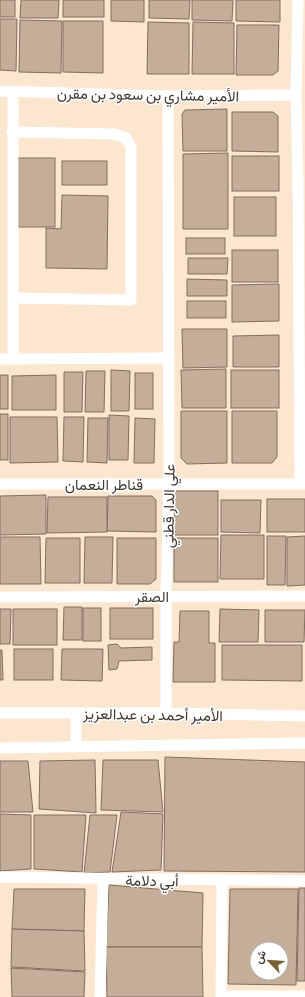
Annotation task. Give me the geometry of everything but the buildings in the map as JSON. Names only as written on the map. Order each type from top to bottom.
[{"type":"street","points":[[298,0],[296,95],[301,181],[303,484]]},
{"type":"street","name":"الأمير مشاري بن سعود بن مقرن","points":[[0,91],[168,96],[296,95]]},
{"type":"street","points":[[13,91],[13,358]]},
{"type":"street","name":"علي الدار قطني","points":[[166,713],[166,596],[169,483],[168,96]]},
{"type":"street","points":[[12,132],[115,134],[126,138],[131,147],[131,300],[13,298]]},
{"type":"street","points":[[0,358],[169,358]]},
{"type":"street","name":"قناطر النعمان","points":[[0,484],[303,484]]},
{"type":"street","name":"الصقر","points":[[0,597],[305,596]]},
{"type":"street","name":"الأمير أحمد بن عبدالعزيز","points":[[0,713],[166,713],[305,716]]},
{"type":"street","points":[[76,713],[76,747]]},
{"type":"street","name":"الأمير أحمد بن عبدالعزيز","points":[[0,748],[305,743]]},
{"type":"street","name":"أبي دلامة","points":[[0,877],[103,880],[305,882]]},
{"type":"street","points":[[100,997],[103,880]]},
{"type":"street","points":[[222,881],[221,996],[305,996]]}]
